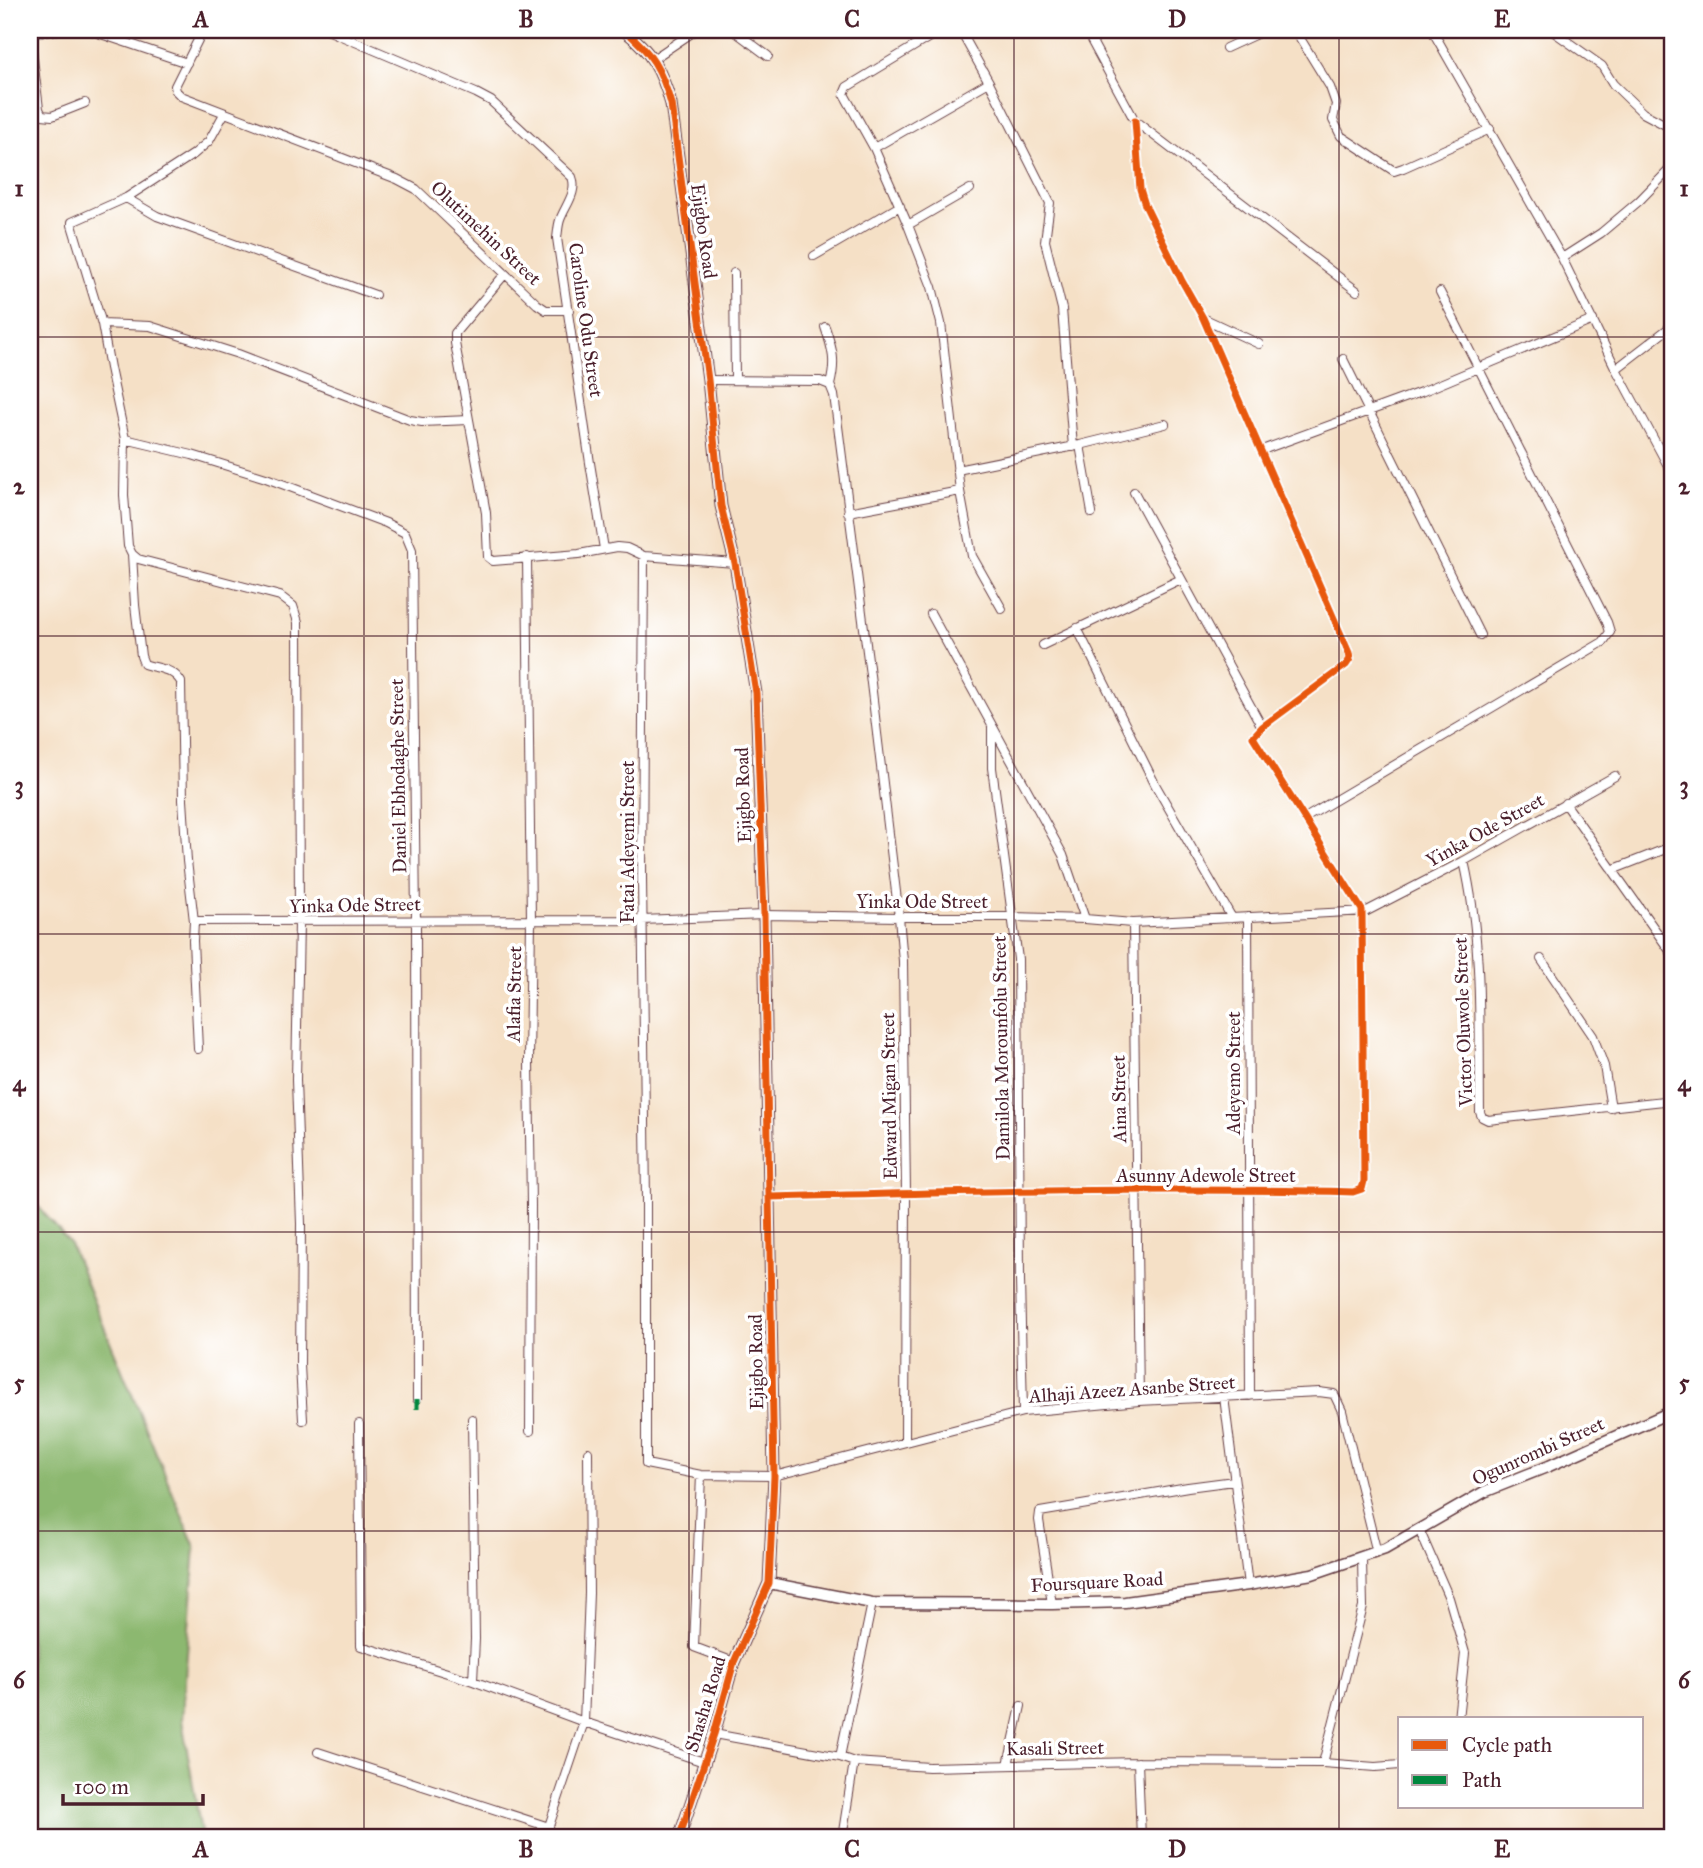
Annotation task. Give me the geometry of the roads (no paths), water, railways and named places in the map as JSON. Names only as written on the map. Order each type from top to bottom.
[{"type":"street","points":[[58,30],[30,34],[39,109],[42,115],[52,116],[85,103]]},
{"type":"street","points":[[89,30],[187,63],[203,30]]},
{"type":"street","name":"Caroline Odu Street","points":[[327,30],[491,101],[572,177],[575,183],[559,223],[557,238],[604,549]]},
{"type":"street","name":"Ejigbo Road","points":[[624,30],[639,41],[653,60],[664,78],[671,104],[708,380],[721,506],[735,564],[756,693],[770,1197],[774,1476],[769,1583]]},
{"type":"street","points":[[653,60],[696,30]]},
{"type":"street","points":[[733,30],[768,56]]},
{"type":"street","points":[[941,30],[844,90],[844,94],[874,148],[932,287],[941,323],[957,470],[974,560],[1002,608]]},
{"type":"street","points":[[960,30],[1050,203],[1045,241],[1062,309],[1076,446],[1092,513]]},
{"type":"street","points":[[1094,30],[1090,35],[1091,40],[1135,121],[1357,291]]},
{"type":"street","points":[[1226,48],[1265,30]]},
{"type":"street","points":[[1295,30],[1330,87],[1336,104],[1333,120],[1341,136],[1394,171],[1490,129]]},
{"type":"street","points":[[1432,30],[1563,258],[1616,369],[1673,475]]},
{"type":"street","points":[[1551,30],[1602,66],[1613,84],[1643,113],[1673,130]]},
{"type":"street","name":"Olutimehin Street","points":[[187,63],[176,86],[176,92],[181,96],[397,179],[416,189],[545,310],[569,310]]},
{"type":"street","points":[[874,148],[989,82]]},
{"type":"street","points":[[198,1049],[192,941],[194,921],[183,800],[181,682],[177,675],[169,670],[144,664],[141,656],[124,495],[125,439],[103,324],[72,222],[125,198],[204,147],[224,114]]},
{"type":"street","points":[[1135,121],[1142,197],[1203,318],[1349,653],[1350,659],[1346,664],[1262,727],[1253,737],[1362,910]]},
{"type":"street","points":[[1563,258],[1601,233],[1639,201],[1673,166]]},
{"type":"street","points":[[908,225],[970,189]]},
{"type":"street","points":[[125,198],[157,216],[375,295]]},
{"type":"street","points":[[814,256],[900,206]]},
{"type":"street","points":[[734,272],[735,379]]},
{"type":"street","points":[[505,274],[455,334],[486,513],[488,556],[493,561],[579,554],[617,547],[627,548],[644,556],[735,564]]},
{"type":"street","points":[[1305,818],[1603,642],[1609,632],[1601,609],[1440,292]]},
{"type":"street","points":[[1203,318],[1259,344]]},
{"type":"street","points":[[1262,450],[1479,369],[1593,320]]},
{"type":"street","points":[[103,324],[137,324],[162,330],[238,354],[410,420],[469,420]]},
{"type":"street","points":[[1616,369],[1673,325]]},
{"type":"street","name":"Edward Migan Street","points":[[825,327],[832,349],[834,366],[830,385],[834,395],[899,918],[903,974],[906,1193],[905,1442]]},
{"type":"street","points":[[1343,359],[1480,635]]},
{"type":"street","points":[[708,380],[820,381],[830,385]]},
{"type":"street","points":[[957,470],[1076,446],[1166,424]]},
{"type":"street","name":"Daniel Ebhodaghe Street","points":[[125,439],[191,455],[266,478],[386,523],[405,533],[412,550],[417,1399]]},
{"type":"street","points":[[848,512],[960,491]]},
{"type":"street","points":[[1134,492],[1262,727]]},
{"type":"street","points":[[132,554],[138,559],[280,596],[293,606],[298,622],[299,922],[296,1080],[303,1420]]},
{"type":"street","name":"Fatai Adeyemi Street","points":[[644,556],[642,920],[646,1464],[701,1475],[774,1476]]},
{"type":"street","name":"Alafia Street","points":[[527,557],[531,920],[530,1431]]},
{"type":"street","points":[[1043,645],[1181,579]]},
{"type":"street","points":[[931,614],[1063,855],[1085,919]]},
{"type":"street","points":[[1077,628],[1156,786],[1232,918]]},
{"type":"street","name":"Damilola Morounfolu Street","points":[[992,727],[992,768],[1018,959],[1023,1412]]},
{"type":"street","name":"Yinka Ode Street","points":[[194,921],[642,920],[764,915],[1013,917],[1133,923],[1362,910],[1371,909],[1464,861],[1615,776]]},
{"type":"street","points":[[1565,803],[1673,955]]},
{"type":"street","points":[[1612,870],[1673,846]]},
{"type":"street","name":"Victor Oluwole Street","points":[[1464,861],[1475,918],[1482,1117],[1488,1120],[1673,1100]]},
{"type":"street","name":"Asunny Adewole Street","points":[[770,1197],[1136,1189],[1353,1192],[1362,1189],[1362,910]]},
{"type":"street","name":"Adeyemo Street","points":[[1248,917],[1250,1396]]},
{"type":"street","name":"Aina Street","points":[[1133,923],[1139,1401]]},
{"type":"street","points":[[1541,959],[1593,1036],[1604,1066],[1611,1108]]},
{"type":"street","name":"Alhaji Azeez Asanbe Street","points":[[774,1476],[1023,1412],[1139,1401],[1319,1392],[1334,1394],[1342,1411],[1377,1553]]},
{"type":"street","points":[[1224,1397],[1248,1585]]},
{"type":"street","name":"Ogunrombi Street","points":[[1419,1529],[1484,1493],[1673,1411]]},
{"type":"street","points":[[472,1419],[475,1639],[473,1681]]},
{"type":"street","points":[[359,1424],[361,1646],[473,1681],[704,1762]]},
{"type":"street","points":[[545,1838],[584,1722],[589,1592],[588,1452]]},
{"type":"street","points":[[701,1475],[694,1647],[734,1662]]},
{"type":"street","points":[[1052,1604],[1039,1520],[1040,1511],[1234,1481]]},
{"type":"street","points":[[1419,1529],[1449,1598],[1465,1653],[1458,1717]]},
{"type":"street","name":"Foursquare Road","points":[[769,1583],[872,1603],[1125,1602],[1312,1574],[1377,1553],[1419,1529]]},
{"type":"street","points":[[1322,1763],[1363,1607],[1363,1558]]},
{"type":"street","name":"Shasha Road","points":[[679,1838],[714,1734],[734,1662],[769,1583]]},
{"type":"street","points":[[840,1757],[872,1603]]},
{"type":"street","points":[[1008,1765],[1021,1706]]},
{"type":"street","name":"Kasali Street","points":[[714,1734],[840,1757],[854,1762],[929,1767],[1138,1762],[1322,1763],[1375,1767],[1398,1765]]},
{"type":"street","points":[[318,1752],[549,1827]]},
{"type":"street","points":[[842,1838],[854,1762]]},
{"type":"street","points":[[1138,1762],[1141,1838]]}]
